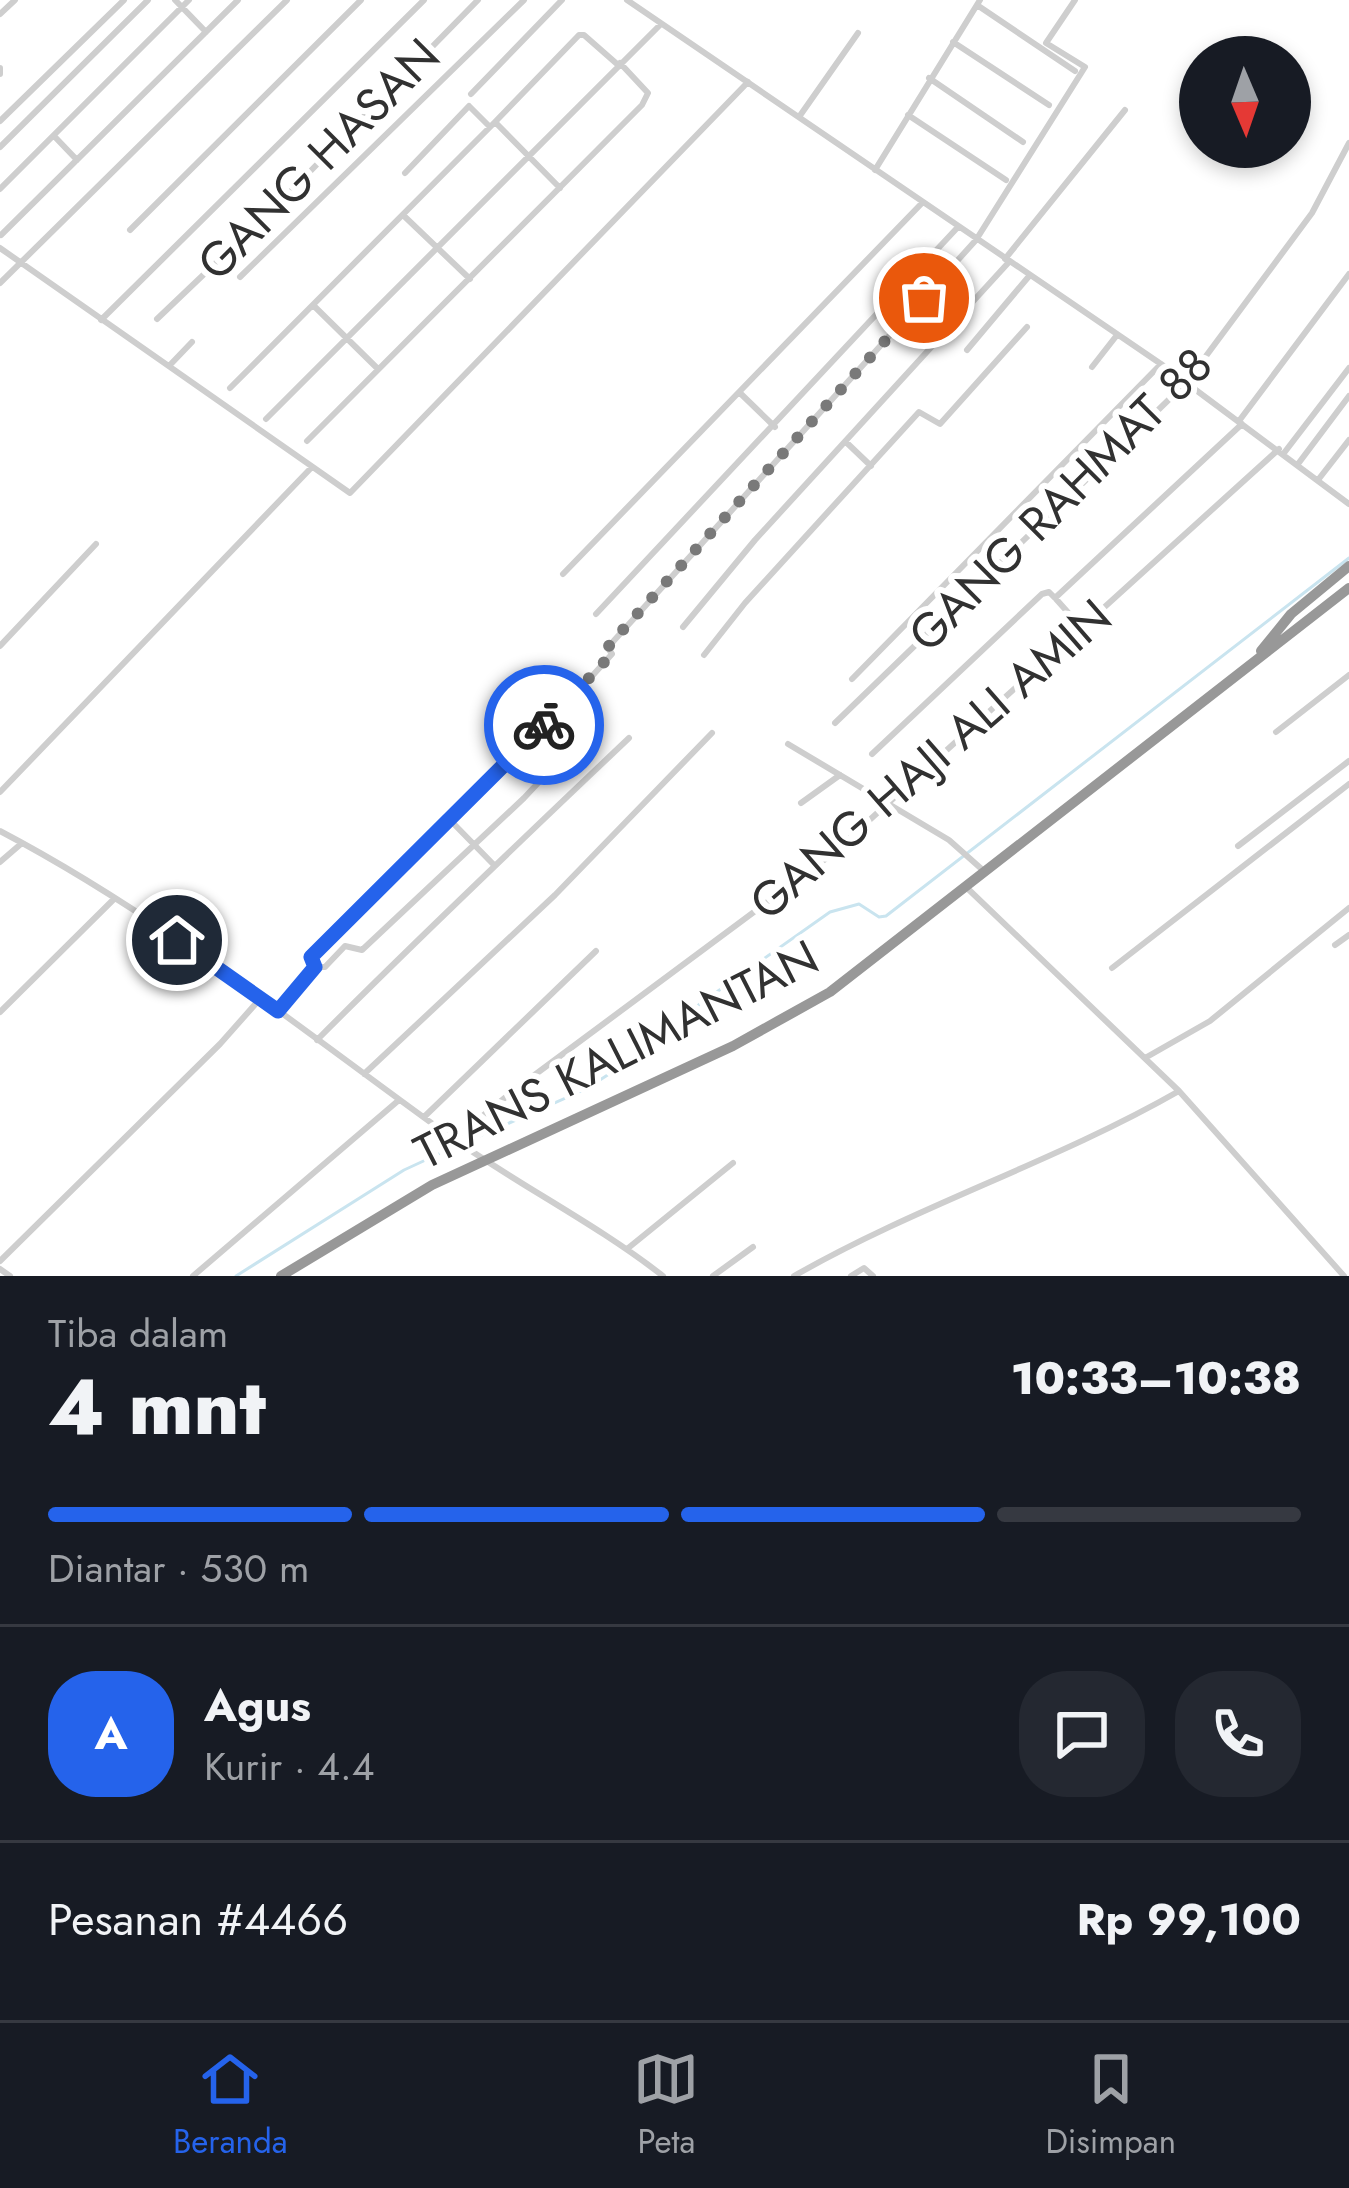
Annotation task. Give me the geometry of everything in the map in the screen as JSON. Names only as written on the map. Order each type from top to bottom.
[{"type":"highway","name":"TRANS KALIMANTAN","points":[[1256,658],[1291,614],[1349,566]]},
{"type":"highway","name":"TRANS KALIMANTAN","points":[[281,1276],[418,1193],[798,1012],[863,968],[1349,588]]},
{"type":"street","points":[[0,14],[14,0]]},
{"type":"street","points":[[0,121],[124,0]]},
{"type":"street","points":[[0,147],[148,0]]},
{"type":"street","points":[[1,235],[238,0]]},
{"type":"street","points":[[0,283],[287,0]]},
{"type":"street","points":[[130,230],[361,0]]},
{"type":"street","points":[[101,320],[424,0]]},
{"type":"street","name":"GANG HASAN","points":[[158,319],[478,0]]},
{"type":"street","points":[[240,278],[524,0]]},
{"type":"street","points":[[471,94],[562,0]]},
{"type":"street","points":[[626,0],[1161,364],[1349,504]]},
{"type":"street","points":[[315,967],[311,957],[584,685],[612,654],[610,644],[976,240],[1085,67],[1046,44],[1075,0]]},
{"type":"street","points":[[0,189],[182,2],[206,32]]},
{"type":"street","points":[[874,170],[979,2],[1075,71]]},
{"type":"street","points":[[266,419],[660,26]]},
{"type":"street","points":[[799,117],[858,33]]},
{"type":"street","points":[[230,388],[584,35],[648,96],[307,442]]},
{"type":"street","points":[[953,42],[1049,105]]},
{"type":"street","points":[[929,78],[1023,142]]},
{"type":"street","points":[[0,248],[350,494],[748,82]]},
{"type":"street","points":[[405,173],[469,106],[529,155],[560,188]]},
{"type":"street","points":[[682,628],[755,540],[1007,261],[1125,110]]},
{"type":"street","points":[[908,115],[1006,180]]},
{"type":"street","points":[[53,136],[77,160]]},
{"type":"street","name":"GANG RAHMAT 88","points":[[835,723],[1186,383],[1312,213],[1349,143]]},
{"type":"street","points":[[563,574],[923,202]]},
{"type":"street","points":[[404,215],[470,279]]},
{"type":"street","points":[[596,614],[959,227]]},
{"type":"street","points":[[967,350],[1030,274]]},
{"type":"street","points":[[1055,598],[1241,422],[1349,274]]},
{"type":"street","points":[[313,305],[378,369]]},
{"type":"street","points":[[704,655],[745,603],[919,412],[940,424],[1027,327]]},
{"type":"street","points":[[1092,367],[1117,335]]},
{"type":"street","points":[[169,366],[192,342]]},
{"type":"street","points":[[853,680],[1161,364]]},
{"type":"street","name":"GANG HAJI ALI AMIN","points":[[459,1142],[517,1088],[809,873],[1281,451],[1349,368]]},
{"type":"street","points":[[739,392],[776,427]]},
{"type":"street","points":[[1298,464],[1349,396]]},
{"type":"street","points":[[1318,480],[1349,440]]},
{"type":"street","points":[[846,442],[871,466]]},
{"type":"street","points":[[0,792],[311,468]]},
{"type":"street","points":[[0,646],[96,544]]},
{"type":"street","points":[[872,754],[1042,594],[1049,592],[1082,627]]},
{"type":"street","points":[[1276,732],[1349,674]]},
{"type":"street","points":[[364,1074],[571,880],[712,734]]},
{"type":"street","points":[[278,1011],[315,967],[325,967],[345,946],[360,951],[524,798],[582,736]]},
{"type":"street","points":[[317,1040],[629,738]]},
{"type":"street","points":[[788,744],[968,854],[985,872]]},
{"type":"street","points":[[1238,846],[1349,761]]},
{"type":"street","points":[[801,802],[840,775]]},
{"type":"street","points":[[1112,968],[1349,784]]},
{"type":"street","points":[[451,820],[495,866]]},
{"type":"street","points":[[0,831],[115,898],[486,1161],[663,1276]]},
{"type":"street","points":[[0,862],[22,843]]},
{"type":"street","points":[[966,887],[1179,1091],[1339,1274]]},
{"type":"street","points":[[0,1012],[48,970],[115,898]]},
{"type":"street","points":[[1145,1058],[1210,1021],[1349,908]]},
{"type":"street","points":[[1335,945],[1349,935]]},
{"type":"street","points":[[424,1118],[596,951]]},
{"type":"street","points":[[10,1276],[0,1265],[260,998]]},
{"type":"street","points":[[794,1276],[887,1226],[1179,1091]]},
{"type":"street","points":[[193,1276],[399,1100]]},
{"type":"street","points":[[627,1249],[733,1163]]},
{"type":"street","points":[[713,1276],[752,1247]]},
{"type":"street","points":[[851,1276],[864,1268],[873,1276]]},
{"type":"waterway","points":[[473,1139],[586,1089],[830,912],[859,904],[879,917],[886,916],[1349,558]]},
{"type":"waterway","points":[[236,1276],[404,1170],[456,1146]]},
{"type":"way so far","points":[[544,725],[612,654],[610,644],[924,298]]},
{"type":"route","points":[[177,940],[278,1011],[315,967],[311,957],[544,725]]}]
